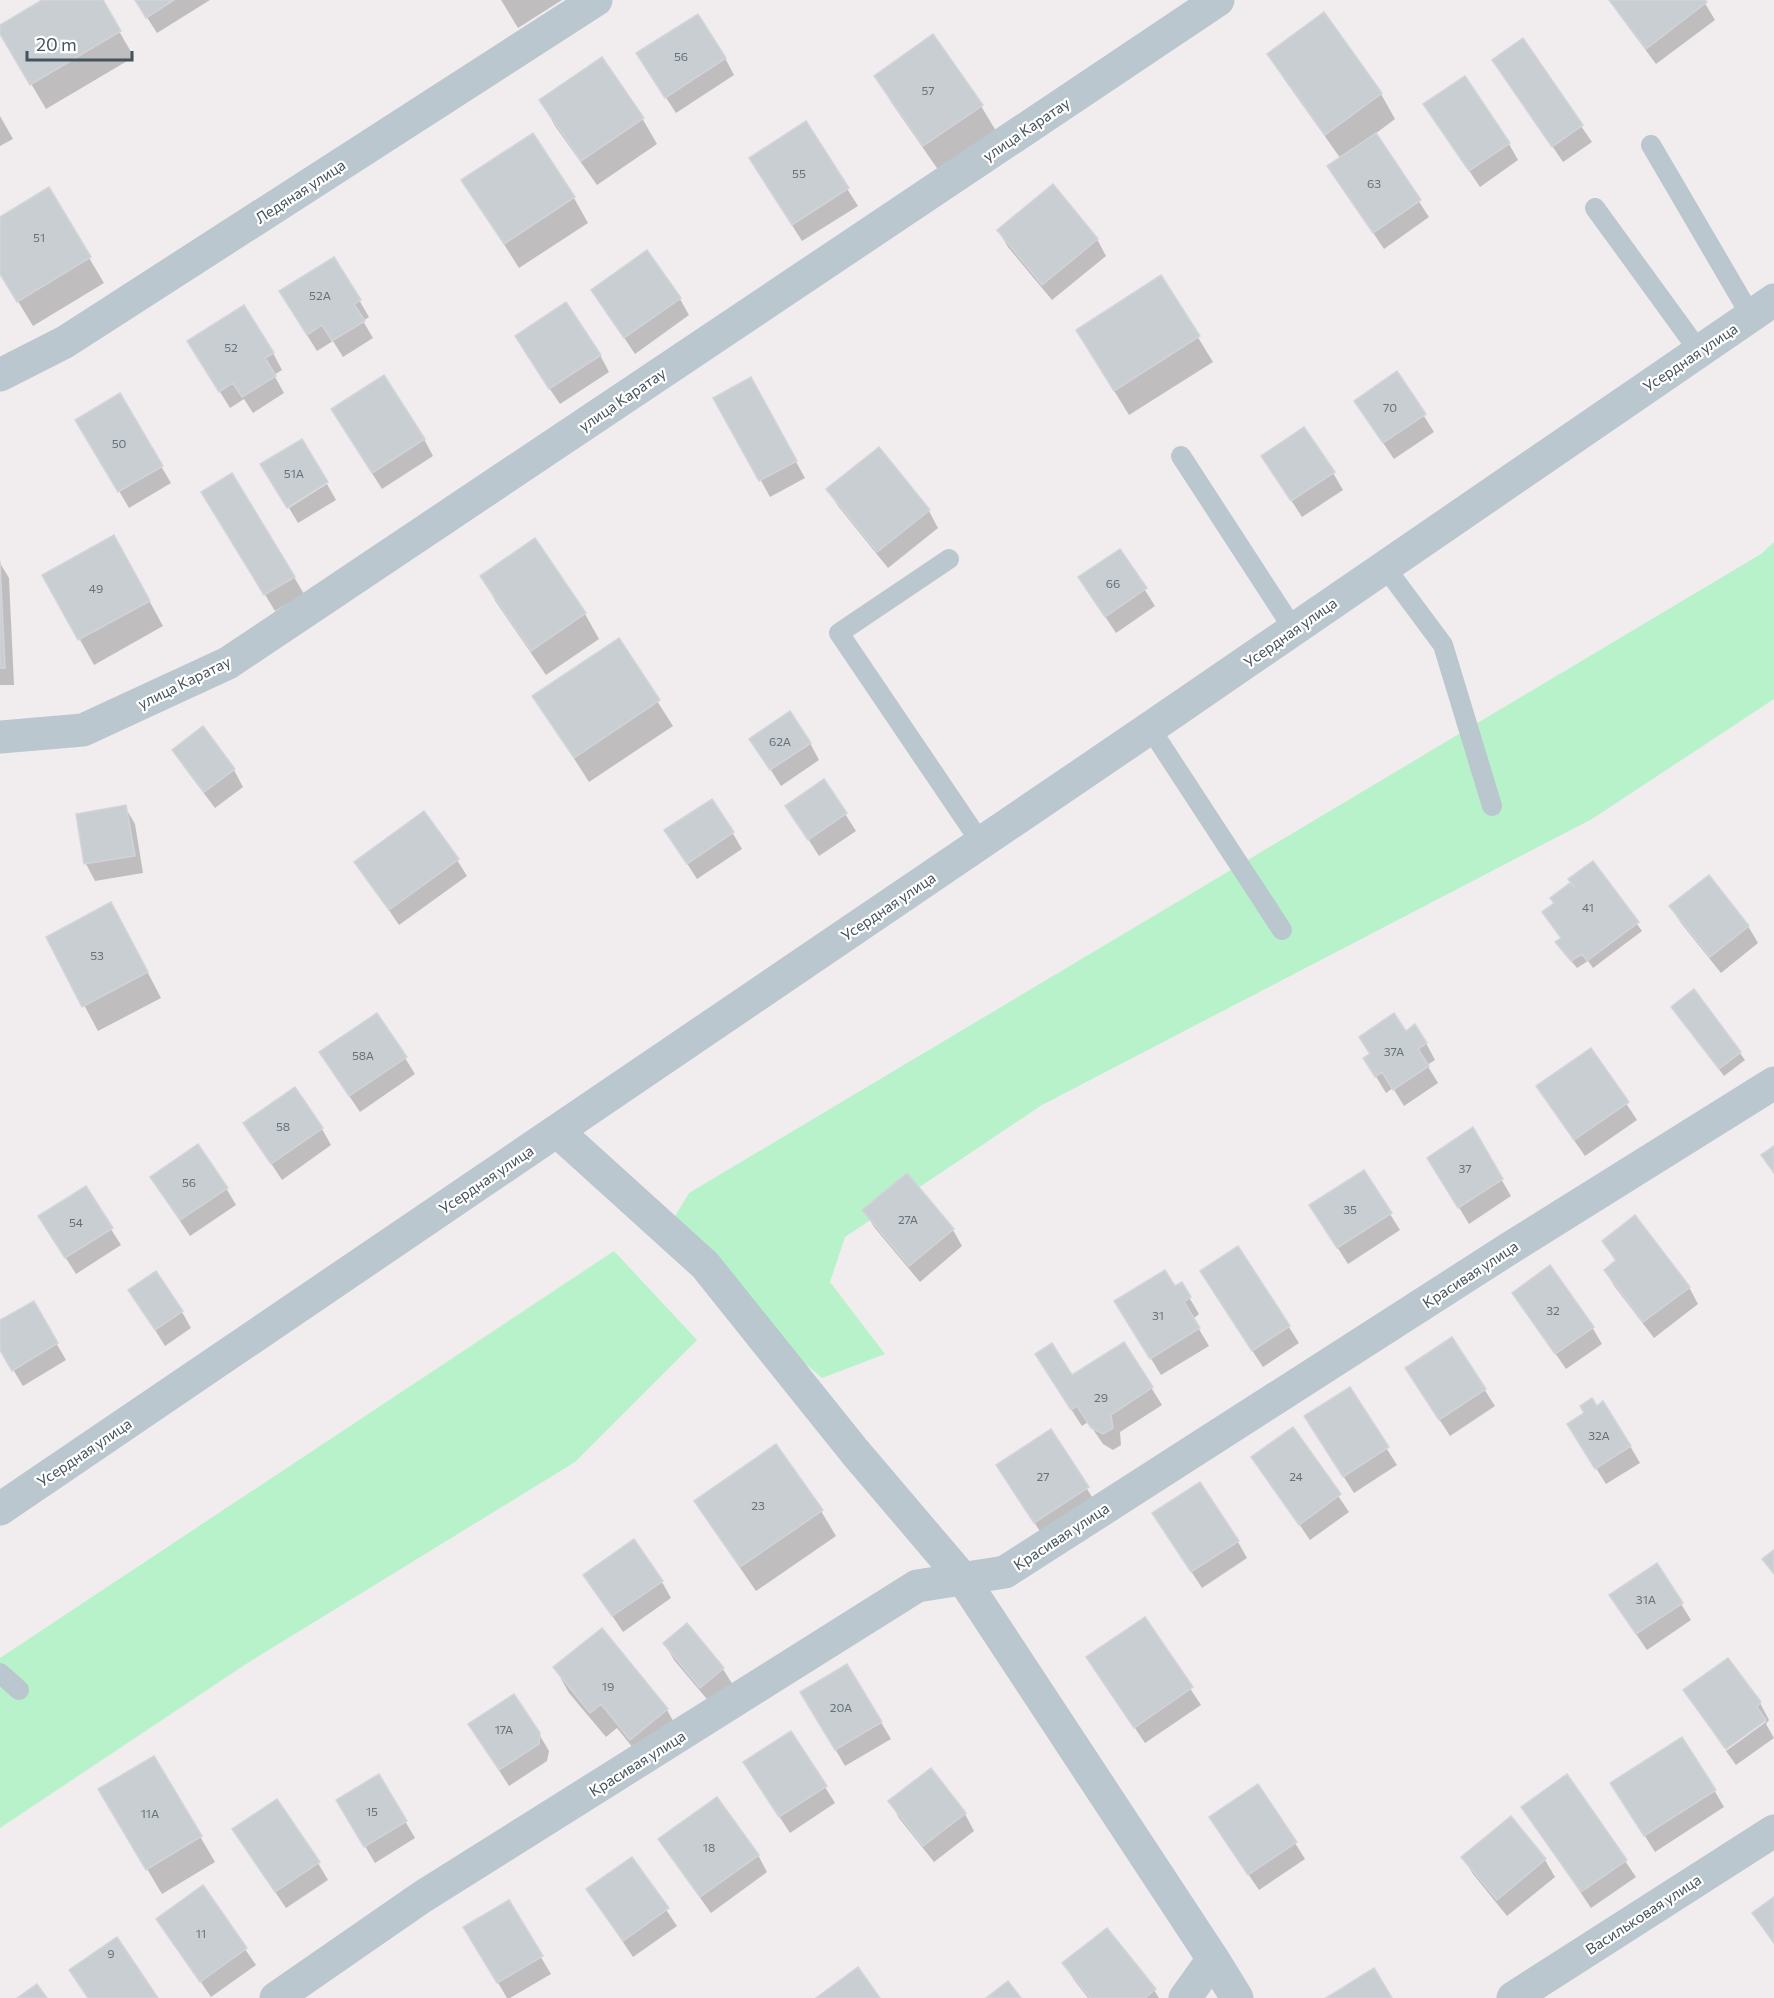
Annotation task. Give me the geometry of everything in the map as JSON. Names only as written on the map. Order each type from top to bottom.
[{"type":"street","name":"Ледяная улица","points":[[0,375],[65,342],[596,0]]},
{"type":"street","name":"улица Каратау","points":[[0,737],[83,730],[228,663],[1218,0]]},
{"type":"street","name":"Усердная улица","points":[[0,1509],[1294,630],[1762,308]]},
{"type":"street","name":"Красивая улица","points":[[276,1998],[422,1897],[917,1586],[1005,1572],[1490,1261],[1774,1083]]},
{"type":"street","points":[[557,1131],[705,1265],[855,1452],[963,1579],[1214,1959],[1237,1998]]},
{"type":"street","name":"Васильковая улица","points":[[1513,1998],[1774,1831]]},
{"type":"street","points":[[1185,1998],[1214,1959]]},
{"type":"lane","points":[[1651,145],[1762,308]]},
{"type":"lane","points":[[1595,207],[1700,351]]},
{"type":"lane","points":[[1181,456],[1294,630]]},
{"type":"lane","points":[[949,559],[839,633],[981,843]]},
{"type":"lane","points":[[1385,567],[1443,645],[1492,806]]},
{"type":"lane","points":[[1150,728],[1282,930]]},
{"type":"lane","points":[[0,1673],[19,1690]]},
{"type":"green space","points":[[1774,542],[1774,699],[1592,819],[1042,1105],[845,1237],[830,1282],[885,1354],[822,1378],[661,1239],[689,1193],[1761,554]]},
{"type":"green space","points":[[614,1251],[697,1340],[575,1462],[246,1664],[0,1828],[0,1658]]},
{"type":"building","points":[[42,0],[103,0],[121,31],[30,85],[0,34],[0,25]]},
{"type":"building","points":[[135,0],[174,0],[146,18]]},
{"type":"building","points":[[1609,0],[1705,0],[1707,2],[1646,49]]},
{"type":"building","points":[[1324,12],[1382,93],[1325,135],[1267,54]]},
{"type":"building","points":[[698,14],[726,58],[665,98],[636,53]]},
{"type":"building","points":[[933,34],[983,105],[923,146],[874,76]]},
{"type":"building","points":[[1523,38],[1583,125],[1552,147],[1492,60]]},
{"type":"building","points":[[602,57],[644,118],[581,161],[539,100]]},
{"type":"building","points":[[1465,76],[1510,143],[1469,171],[1423,104]]},
{"type":"building","points":[[806,121],[849,188],[792,225],[749,158]]},
{"type":"building","points":[[533,133],[575,197],[504,244],[461,180]]},
{"type":"building","points":[[1376,133],[1421,200],[1373,233],[1327,166]]},
{"type":"building","points":[[1053,184],[1098,239],[1042,285],[997,230]]},
{"type":"building","points":[[49,187],[91,257],[17,302],[0,274],[0,217]]},
{"type":"building","points":[[647,250],[681,298],[624,338],[591,290]]},
{"type":"building","points":[[334,257],[361,300],[354,304],[365,321],[332,341],[322,325],[307,335],[279,291]]},
{"type":"building","points":[[1161,275],[1200,336],[1114,391],[1076,330]]},
{"type":"building","points":[[566,302],[601,355],[549,389],[515,336]]},
{"type":"building","points":[[244,305],[274,353],[265,358],[276,376],[242,397],[233,383],[219,392],[187,341]]},
{"type":"building","points":[[1397,371],[1426,414],[1383,443],[1354,401]]},
{"type":"building","points":[[384,375],[425,439],[372,473],[331,409]]},
{"type":"building","points":[[751,377],[797,461],[759,481],[713,398]]},
{"type":"building","points":[[120,393],[163,466],[118,492],[75,420]]},
{"type":"building","points":[[1304,427],[1335,472],[1291,501],[1261,456]]},
{"type":"building","points":[[302,439],[328,482],[287,508],[260,464]]},
{"type":"building","points":[[879,447],[930,510],[877,552],[826,489]]},
{"type":"building","points":[[232,473],[295,577],[264,595],[201,492]]},
{"type":"building","points":[[114,535],[150,601],[78,640],[42,575]]},
{"type":"building","points":[[535,538],[586,613],[531,651],[480,576]]},
{"type":"building","points":[[1120,549],[1147,588],[1105,617],[1078,577]]},
{"type":"building","points":[[0,561],[5,668],[0,668]]},
{"type":"building","points":[[619,638],[660,700],[574,758],[532,696]]},
{"type":"building","points":[[790,711],[811,743],[770,770],[749,739]]},
{"type":"building","points":[[203,726],[235,769],[204,792],[172,750]]},
{"type":"building","points":[[824,779],[847,813],[808,840],[785,806]]},
{"type":"building","points":[[712,799],[734,832],[687,864],[664,830]]},
{"type":"building","points":[[126,805],[135,856],[84,864],[76,814]]},
{"type":"building","points":[[424,811],[459,859],[389,910],[354,862]]},
{"type":"building","points":[[1593,861],[1639,922],[1587,961],[1582,954],[1571,961],[1555,942],[1561,938],[1542,912],[1554,903],[1550,898],[1570,883],[1575,888],[1568,879]]},
{"type":"building","points":[[1709,875],[1749,926],[1710,957],[1669,906]]},
{"type":"building","points":[[111,902],[148,972],[82,1007],[46,937]]},
{"type":"building","points":[[1694,989],[1741,1052],[1719,1069],[1671,1007]]},
{"type":"building","points":[[377,1013],[407,1057],[349,1096],[319,1052]]},
{"type":"building","points":[[1394,1013],[1406,1031],[1415,1024],[1427,1043],[1418,1049],[1429,1066],[1393,1090],[1382,1072],[1375,1077],[1363,1058],[1370,1054],[1359,1037]]},
{"type":"building","points":[[1591,1048],[1629,1102],[1574,1140],[1536,1086]]},
{"type":"building","points":[[295,1087],[323,1128],[271,1164],[243,1123]]},
{"type":"building","points":[[1473,1127],[1503,1179],[1458,1208],[1427,1158]]},
{"type":"building","points":[[198,1144],[228,1188],[180,1220],[150,1177]]},
{"type":"building","points":[[1774,1146],[1774,1173],[1761,1155]]},
{"type":"building","points":[[1364,1170],[1392,1213],[1337,1248],[1309,1205]]},
{"type":"building","points":[[907,1173],[954,1229],[909,1266],[862,1210]]},
{"type":"building","points":[[86,1186],[113,1228],[65,1258],[38,1216]]},
{"type":"building","points":[[1635,1215],[1690,1287],[1643,1322],[1604,1270],[1616,1260],[1602,1241]]},
{"type":"building","points":[[1238,1246],[1290,1326],[1252,1351],[1200,1271]]},
{"type":"building","points":[[1550,1265],[1594,1327],[1555,1354],[1512,1293]]},
{"type":"building","points":[[1165,1270],[1175,1286],[1182,1282],[1191,1297],[1184,1302],[1200,1328],[1150,1359],[1114,1301]]},
{"type":"building","points":[[156,1271],[183,1311],[155,1330],[128,1290]]},
{"type":"building","points":[[34,1301],[58,1343],[12,1371],[0,1350],[0,1320]]},
{"type":"building","points":[[1452,1337],[1486,1389],[1439,1420],[1405,1368]]},
{"type":"building","points":[[1124,1342],[1153,1387],[1111,1415],[1113,1428],[1103,1434],[1091,1428],[1077,1406],[1071,1410],[1035,1354],[1052,1343],[1072,1375]]},
{"type":"building","points":[[1350,1387],[1389,1447],[1343,1477],[1304,1416]]},
{"type":"building","points":[[1592,1398],[1597,1406],[1603,1401],[1631,1446],[1595,1469],[1567,1424],[1584,1413],[1580,1406]]},
{"type":"building","points":[[1293,1427],[1341,1494],[1299,1525],[1251,1457]]},
{"type":"building","points":[[1051,1429],[1089,1487],[1034,1523],[996,1465]]},
{"type":"building","points":[[776,1444],[823,1510],[740,1567],[694,1501]]},
{"type":"building","points":[[1200,1482],[1239,1541],[1191,1572],[1152,1513]]},
{"type":"building","points":[[634,1539],[663,1581],[612,1616],[583,1575]]},
{"type":"building","points":[[1774,1550],[1774,1574],[1762,1559]]},
{"type":"building","points":[[1657,1563],[1683,1603],[1636,1634],[1609,1595]]},
{"type":"building","points":[[1145,1617],[1193,1687],[1134,1728],[1086,1657]]},
{"type":"building","points":[[687,1623],[724,1668],[700,1688],[663,1643]]},
{"type":"building","points":[[602,1628],[668,1709],[630,1740],[601,1704],[590,1713],[553,1667]]},
{"type":"building","points":[[1728,1658],[1761,1702],[1757,1707],[1766,1720],[1726,1749],[1683,1690]]},
{"type":"building","points":[[847,1664],[882,1722],[835,1750],[800,1692]]},
{"type":"building","points":[[514,1694],[540,1733],[539,1744],[499,1770],[468,1724]]},
{"type":"building","points":[[791,1731],[827,1786],[779,1817],[743,1762]]},
{"type":"building","points":[[1682,1737],[1716,1790],[1644,1836],[1610,1783]]},
{"type":"building","points":[[154,1756],[202,1836],[146,1870],[98,1789]]},
{"type":"building","points":[[931,1768],[966,1813],[923,1846],[888,1801]]},
{"type":"building","points":[[379,1774],[407,1821],[364,1847],[336,1800]]},
{"type":"building","points":[[1567,1774],[1627,1860],[1581,1892],[1521,1807]]},
{"type":"building","points":[[1258,1784],[1297,1842],[1248,1875],[1209,1817]]},
{"type":"building","points":[[717,1797],[759,1855],[700,1897],[658,1839]]},
{"type":"building","points":[[277,1799],[320,1862],[275,1892],[232,1829]]},
{"type":"building","points":[[1511,1816],[1546,1859],[1497,1900],[1461,1857]]},
{"type":"building","points":[[632,1857],[669,1908],[623,1941],[586,1889]]},
{"type":"building","points":[[203,1885],[247,1948],[200,1982],[156,1919]]},
{"type":"building","points":[[1774,1897],[1774,1943],[1752,1913]]},
{"type":"building","points":[[509,1900],[543,1956],[497,1983],[463,1927]]},
{"type":"building","points":[[1107,1928],[1156,1989],[1145,1998],[1090,1998],[1062,1963]]},
{"type":"building","points":[[117,1937],[158,1998],[88,1998],[69,1970]]},
{"type":"building","points":[[858,1967],[880,1998],[816,1998]]},
{"type":"building","points":[[1374,1968],[1392,1998],[1326,1998]]},
{"type":"building","points":[[1008,1981],[1021,1998],[986,1998]]},
{"type":"building","points":[[37,1984],[47,1998],[17,1998]]}]
